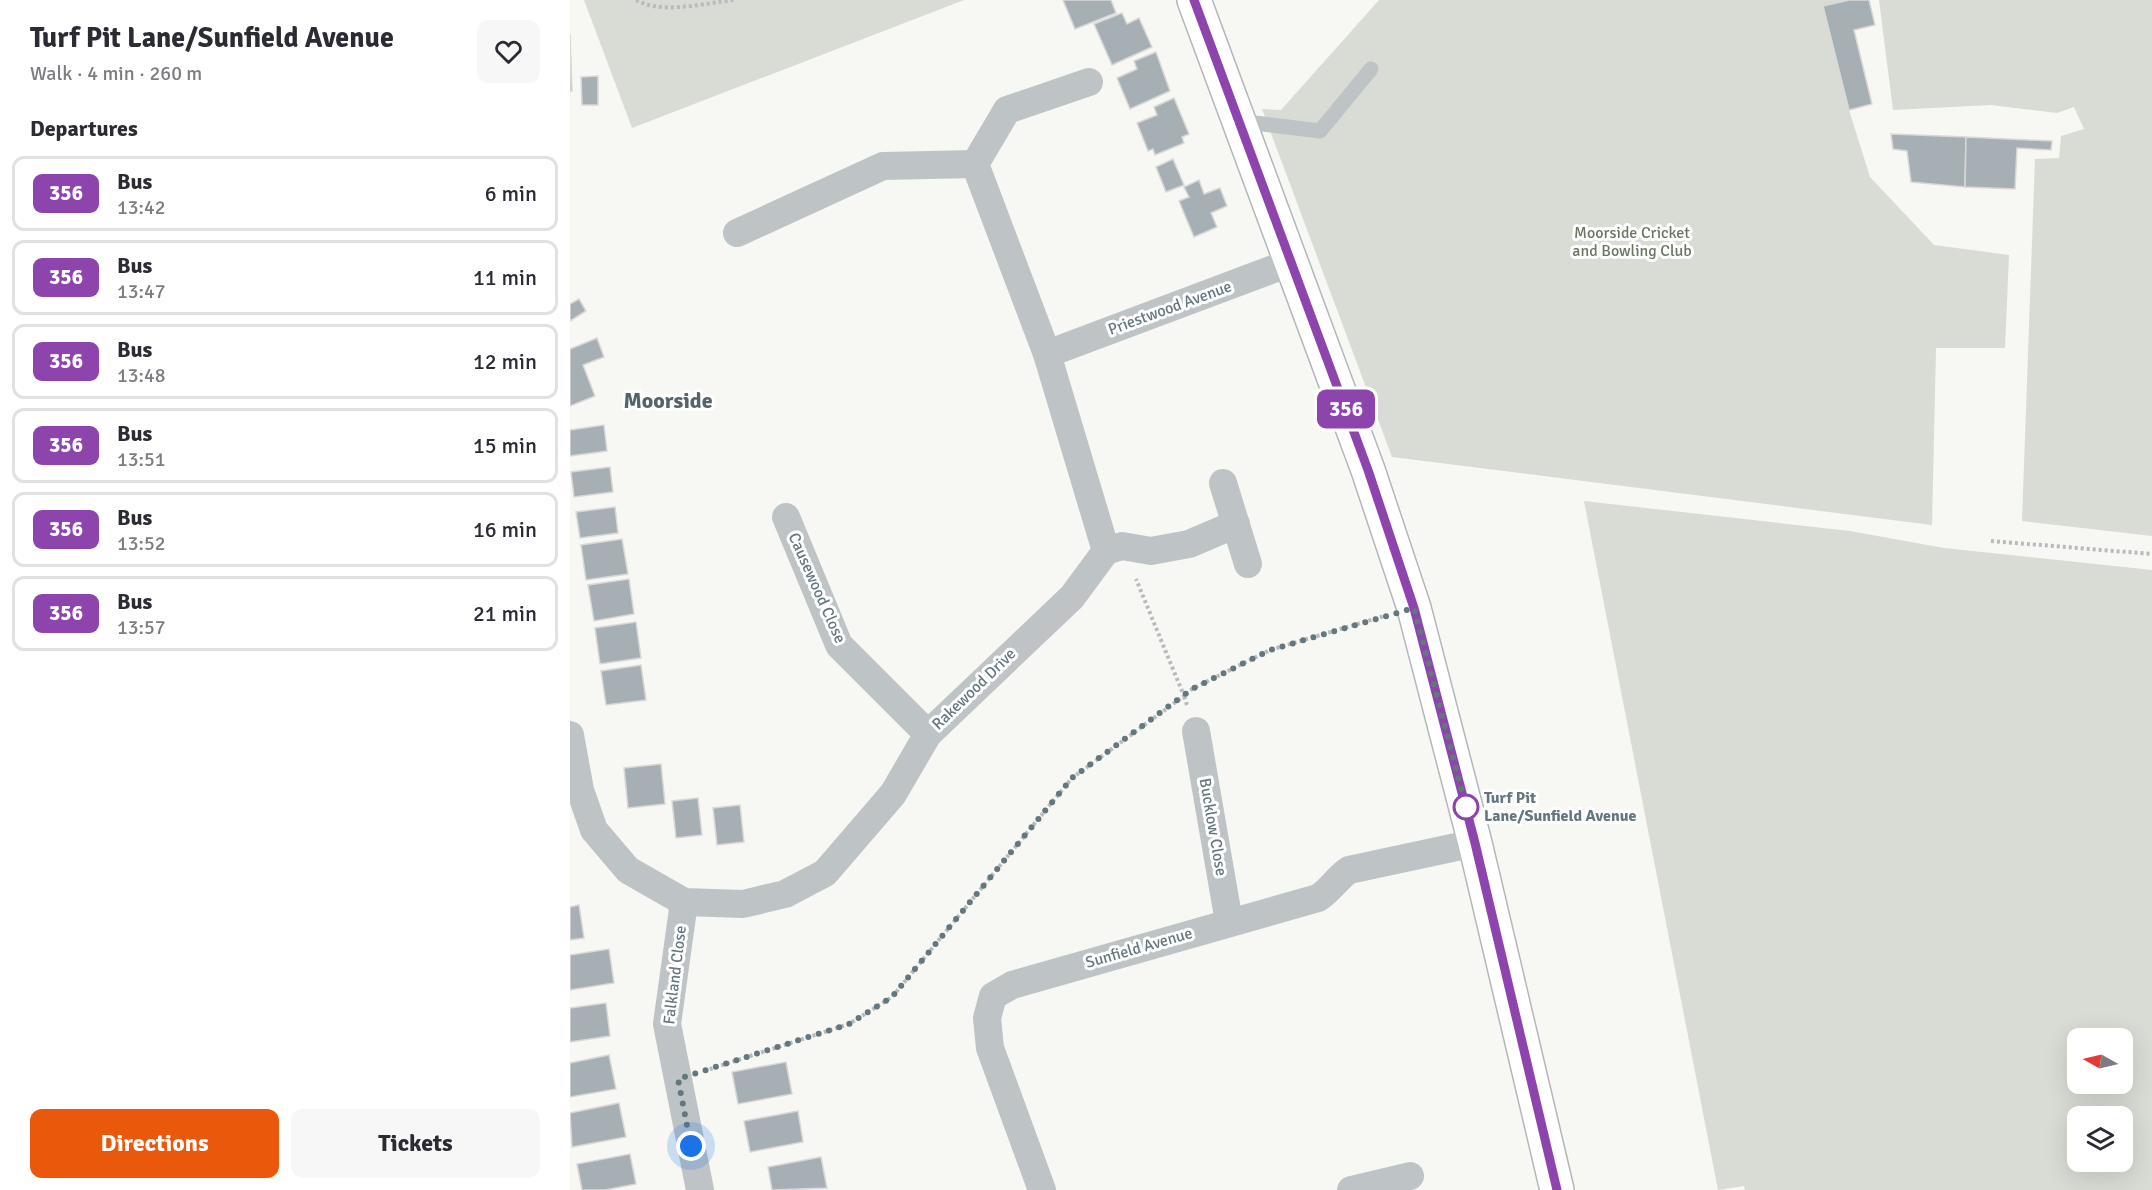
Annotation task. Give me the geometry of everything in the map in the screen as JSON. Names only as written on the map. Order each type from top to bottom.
[{"type":"street","points":[[1194,0],[1368,470],[1414,608],[1475,843],[1557,1190]]},
{"type":"street","points":[[975,164],[1006,110],[1089,82]]},
{"type":"street","points":[[737,232],[883,166],[975,164]]},
{"type":"street","points":[[975,164],[1047,354],[1114,548],[1151,551],[1189,544],[1236,524]]},
{"type":"street","name":"Priestwood Avenue","points":[[1047,354],[1292,262]]},
{"type":"street","points":[[1223,483],[1248,564]]},
{"type":"street","name":"Causewood Close","points":[[786,517],[839,645],[928,734]]},
{"type":"street","name":"Rakewood Drive","points":[[570,735],[580,790],[594,830],[628,870],[684,902],[743,904],[784,894],[825,873],[893,794],[928,734],[1072,597],[1114,548]]},
{"type":"street","name":"Bucklow Close","points":[[1196,731],[1229,922]]},
{"type":"street","name":"Sunfield Avenue","points":[[1042,1190],[990,1048],[987,1018],[993,996],[1012,985],[1318,898],[1329,891],[1341,875],[1349,870],[1475,843]]},
{"type":"street","name":"Falkland Close","points":[[684,902],[667,1024],[700,1190]]},
{"type":"street","points":[[1351,1190],[1410,1176]]},
{"type":"lane","points":[[1238,121],[1320,131],[1371,69]]},
{"type":"path","points":[[636,0],[646,6],[674,7],[734,0]]},
{"type":"path","points":[[1990,541],[2152,554]]},
{"type":"path","points":[[1114,548],[1184,696]]},
{"type":"path","points":[[678,1079],[849,1024],[892,997],[1072,778],[1192,689],[1270,650],[1414,608]]},
{"type":"green space","points":[[584,0],[964,0],[632,128]]},
{"type":"green space","name":"Moorside Cricket and Bowling Club","points":[[1379,0],[1849,0],[1824,7],[1849,110],[1870,177],[1934,245],[2009,255],[2005,348],[1936,348],[1932,525],[1392,457],[1262,109],[1281,110]]},
{"type":"green space","points":[[1879,0],[2152,0],[2152,536],[2022,521],[2035,159],[2059,158],[2061,136],[2084,129],[2074,107],[2057,113],[1991,105],[1893,110]]},
{"type":"green space","points":[[1584,501],[1850,531],[1944,548],[2152,570],[2152,1190],[1745,1190],[1744,1186],[1718,1190]]},
{"type":"building","points":[[1063,0],[1111,0],[1116,13],[1075,29]]},
{"type":"building","points":[[1849,0],[1869,0],[1875,25],[1854,30],[1872,104],[1849,110],[1823,6]]},
{"type":"building","points":[[1122,13],[1127,24],[1139,18],[1152,47],[1112,65],[1094,24]]},
{"type":"building","points":[[570,34],[572,91],[570,91]]},
{"type":"building","points":[[1156,52],[1170,91],[1130,109],[1117,78],[1137,69],[1134,61]]},
{"type":"building","points":[[598,76],[598,105],[582,105],[581,77]]},
{"type":"building","points":[[1174,98],[1189,134],[1182,137],[1184,143],[1155,155],[1153,149],[1148,151],[1137,123],[1157,115],[1154,107]]},
{"type":"building","points":[[1891,134],[1966,137],[1965,187],[1911,182],[1907,151],[1893,149]]},
{"type":"building","points":[[1966,137],[2052,141],[2051,150],[2017,148],[2015,189],[1965,187]]},
{"type":"building","points":[[1173,159],[1184,185],[1166,192],[1156,167]]},
{"type":"building","points":[[1199,180],[1204,194],[1220,188],[1227,206],[1211,213],[1217,227],[1194,237],[1179,201],[1189,197],[1184,187]]},
{"type":"building","points":[[579,299],[586,311],[570,321],[570,304]]},
{"type":"building","points":[[597,338],[604,357],[583,365],[595,396],[570,406],[570,349]]},
{"type":"building","points":[[604,425],[607,451],[570,456],[570,430]]},
{"type":"building","points":[[610,467],[613,492],[574,497],[571,472]]},
{"type":"building","points":[[615,507],[618,533],[580,538],[576,512]]},
{"type":"building","points":[[622,539],[628,574],[586,580],[581,545]]},
{"type":"building","points":[[629,579],[634,614],[594,621],[588,585]]},
{"type":"building","points":[[636,622],[641,658],[600,664],[595,628]]},
{"type":"building","points":[[641,665],[646,700],[606,705],[601,671]]},
{"type":"building","points":[[661,764],[665,804],[628,808],[624,768]]},
{"type":"building","points":[[698,798],[702,835],[676,838],[672,801]]},
{"type":"building","points":[[740,805],[744,842],[717,845],[713,808]]},
{"type":"building","points":[[579,905],[584,938],[570,940],[570,907]]},
{"type":"building","points":[[609,949],[614,983],[570,990],[570,955]]},
{"type":"building","points":[[606,1003],[610,1036],[570,1042],[570,1008]]},
{"type":"building","points":[[609,1055],[616,1089],[570,1097],[570,1063]]},
{"type":"building","points":[[786,1062],[792,1094],[738,1104],[732,1072]]},
{"type":"building","points":[[619,1103],[626,1137],[572,1147],[570,1113]]},
{"type":"building","points":[[798,1111],[803,1142],[750,1152],[744,1121]]},
{"type":"building","points":[[630,1154],[636,1184],[605,1190],[582,1190],[577,1164]]},
{"type":"building","points":[[821,1157],[827,1188],[772,1190],[768,1167]]},
{"type":"bus line","name":"356","points":[[1194,0],[1368,470],[1414,608],[1475,843],[1557,1190]]},
{"type":"place","name":"Turf Pit Lane/Sunfield Avenue","points":[[1466,807]]},
{"type":"district","name":"Moorside","points":[[668,400]]},
{"type":"route","points":[[691,1146],[678,1079],[849,1024],[892,997],[1072,778],[1192,689],[1270,650],[1414,608],[1466,807]]}]
